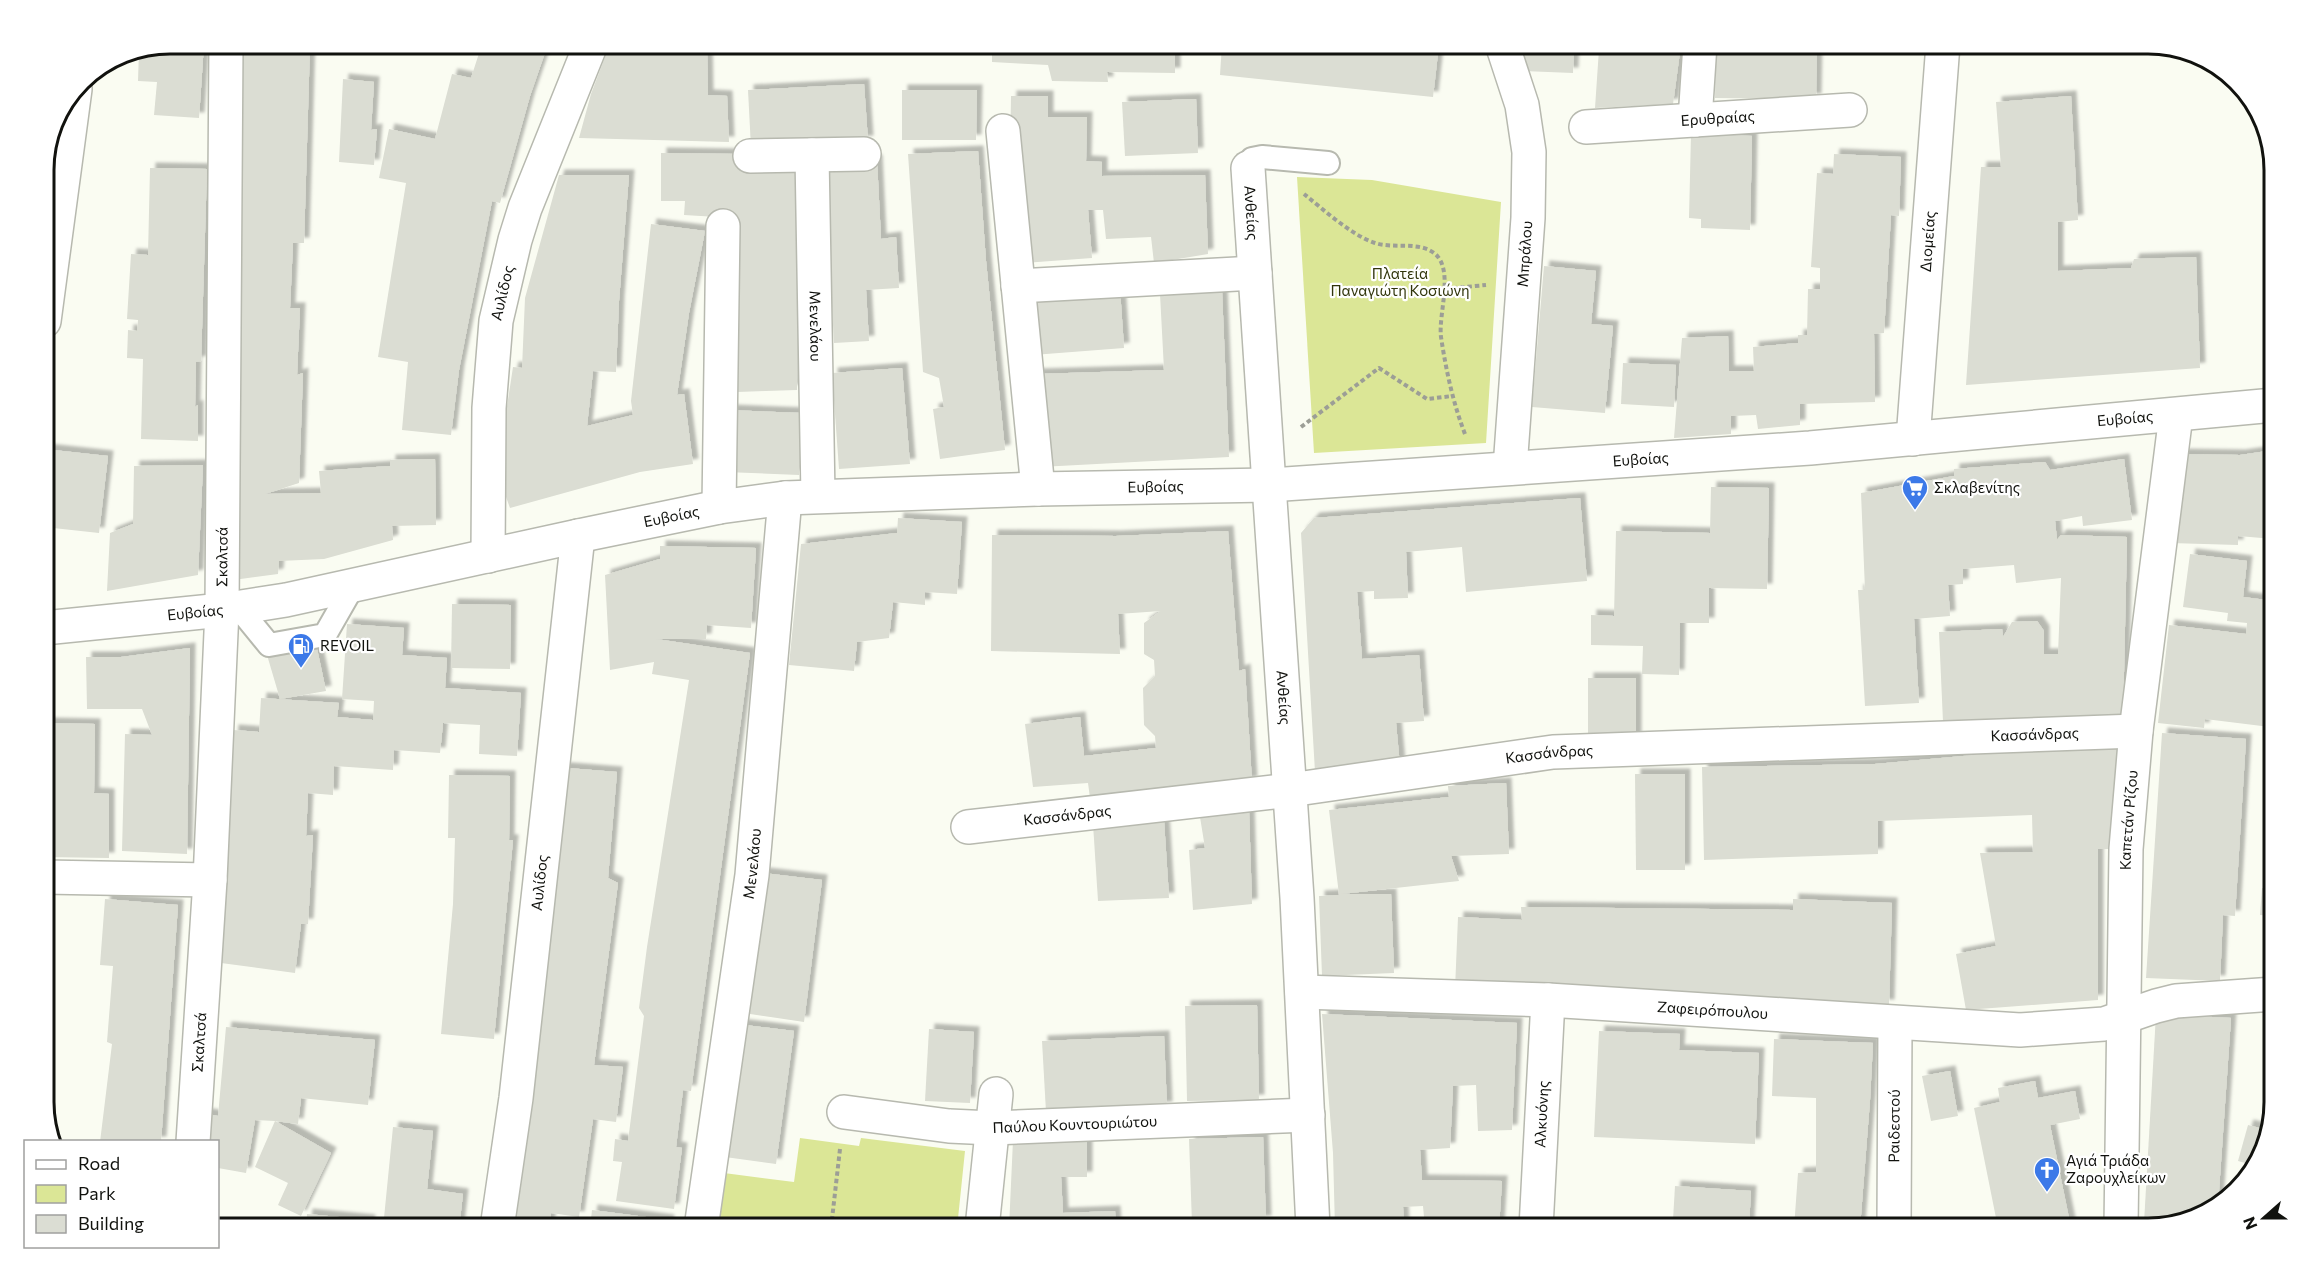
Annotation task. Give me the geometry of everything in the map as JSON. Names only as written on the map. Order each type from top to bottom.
[{"type":"street","name":"Σκαλτσά","points":[[192,1140],[230,608],[226,54]]},
{"type":"street","name":"Αυλίδος","points":[[488,556],[489,408],[496,321],[525,208],[587,54]]},
{"type":"street","name":"Μπράλου","points":[[1495,470],[1528,218],[1529,152],[1522,105],[1505,54]]},
{"type":"street","points":[[1695,120],[1699,54]]},
{"type":"street","name":"Διομείας","points":[[1913,439],[1942,54]]},
{"type":"street","points":[[54,246],[72,108]]},
{"type":"street","name":"Ερυθραίας","points":[[1586,128],[1850,110]]},
{"type":"street","points":[[1003,131],[1038,489]]},
{"type":"street","points":[[750,156],[864,154]]},
{"type":"street","name":"Μενελάου","points":[[812,155],[818,496]]},
{"type":"street","name":"Ανθείας","points":[[1248,168],[1290,790],[1313,1218]]},
{"type":"street","points":[[719,507],[723,226]]},
{"type":"street","points":[[1018,286],[1255,273]]},
{"type":"street","name":"Ευβοίας","points":[[54,627],[286,600],[719,507],[785,498],[1038,489],[1269,485],[1810,448],[2264,406]]},
{"type":"street","name":"Καπετάν Ρίζου","points":[[2121,1218],[2124,879],[2136,731],[2176,415]]},
{"type":"street","name":"Μενελάου","points":[[702,1218],[752,875],[785,498]]},
{"type":"street","name":"Αυλίδος","points":[[498,1218],[516,1098],[578,536]]},
{"type":"street","name":"Κασσάνδρας","points":[[968,827],[1290,790],[1553,752],[2136,731]]},
{"type":"street","points":[[54,877],[210,880]]},
{"type":"street","name":"Ζαφειρόπουλου","points":[[1302,992],[1548,1000],[2020,1030],[2088,1027],[2176,1001],[2264,995]]},
{"type":"street","name":"Αλκυόνης","points":[[1537,1218],[1548,1000]]},
{"type":"street","name":"Ραιδεστού","points":[[1894,1218],[1895,1023]]},
{"type":"street","points":[[983,1218],[996,1094]]},
{"type":"street","name":"Παύλου Κουντουριώτου","points":[[844,1112],[992,1128],[1308,1115]]},
{"type":"lane","points":[[1248,168],[1252,159],[1262,158],[1328,163]]},
{"type":"path","points":[[1297,189],[1366,240],[1378,244],[1423,248],[1434,253],[1440,261],[1445,289],[1440,321],[1441,335],[1452,396],[1495,470]]},
{"type":"path","points":[[1267,452],[1379,368],[1427,399],[1452,396]]},
{"type":"path","points":[[832,1218],[844,1112]]},
{"type":"green space","name":"Πλατεία Παναγιώτη Κοσιώνη","points":[[1297,177],[1372,180],[1501,202],[1486,443],[1314,453]]},
{"type":"green space","points":[[800,1138],[859,1146],[861,1138],[965,1151],[958,1218],[717,1218],[724,1173],[794,1182]]},
{"type":"building","points":[[203,54],[199,118],[154,115],[157,82],[138,81],[139,58],[155,55]]},
{"type":"building","points":[[242,54],[310,54],[304,243],[293,243],[290,308],[300,308],[297,375],[303,373],[299,483],[265,494],[321,493],[319,471],[390,466],[390,460],[435,459],[436,525],[392,526],[393,540],[324,559],[279,561],[278,574],[226,581]]},
{"type":"building","points":[[479,54],[545,54],[530,96],[500,203],[492,201],[459,370],[451,435],[402,430],[408,362],[378,357],[406,183],[379,178],[389,129],[435,139],[452,74],[471,78]]},
{"type":"building","points":[[606,54],[707,54],[708,95],[727,96],[729,142],[579,138],[591,94]]},
{"type":"building","points":[[992,54],[1175,54],[1175,73],[1107,72],[1108,82],[1052,81],[1048,65],[992,62]]},
{"type":"building","points":[[1221,54],[1438,54],[1433,97],[1220,75]]},
{"type":"building","points":[[1524,54],[1574,54],[1573,73],[1523,71]]},
{"type":"building","points":[[1599,54],[1680,54],[1673,104],[1595,108]]},
{"type":"building","points":[[1716,54],[1817,54],[1816,99],[1715,98]]},
{"type":"building","points":[[343,79],[374,82],[371,130],[377,129],[374,165],[339,162]]},
{"type":"building","points":[[864,84],[868,141],[751,148],[748,90]]},
{"type":"building","points":[[902,90],[977,90],[976,140],[902,140]]},
{"type":"building","points":[[1011,96],[1048,96],[1048,117],[1087,117],[1086,161],[1102,162],[1102,176],[1205,175],[1208,254],[1154,263],[1151,237],[1106,239],[1103,210],[1088,210],[1092,258],[1024,263],[1010,160]]},
{"type":"building","points":[[2071,96],[2078,220],[2058,222],[2058,271],[2131,268],[2134,259],[2196,257],[2200,368],[1966,385],[1981,167],[2001,167],[1996,102]]},
{"type":"building","points":[[1196,99],[1198,153],[1125,156],[1122,102]]},
{"type":"building","points":[[1691,134],[1752,136],[1750,230],[1701,228],[1701,219],[1689,218]]},
{"type":"building","points":[[978,151],[986,261],[1005,450],[940,459],[933,409],[944,407],[939,378],[923,372],[908,154]]},
{"type":"building","points":[[661,153],[737,154],[735,166],[799,167],[797,390],[737,392],[734,218],[684,215],[685,201],[661,201]]},
{"type":"building","points":[[1834,154],[1901,157],[1899,216],[1891,215],[1884,333],[1874,334],[1875,402],[1800,404],[1800,425],[1758,429],[1756,415],[1731,416],[1731,434],[1674,438],[1682,338],[1728,336],[1729,371],[1754,371],[1753,347],[1798,343],[1798,335],[1807,335],[1808,289],[1820,289],[1820,268],[1811,267],[1817,173],[1833,174]]},
{"type":"building","points":[[824,158],[877,160],[881,239],[896,237],[899,288],[866,290],[869,341],[834,343]]},
{"type":"building","points":[[150,168],[207,169],[201,361],[196,362],[195,407],[198,405],[198,441],[141,439],[143,359],[127,358],[128,330],[137,331],[138,320],[127,319],[131,254],[148,255]]},
{"type":"building","points":[[559,175],[629,175],[616,372],[593,371],[587,426],[633,415],[631,401],[651,224],[705,231],[689,313],[677,395],[684,394],[693,464],[640,472],[510,508],[497,472],[513,367],[522,368],[525,298]]},
{"type":"building","points":[[1544,266],[1596,271],[1591,324],[1613,326],[1605,413],[1532,407]]},
{"type":"building","points":[[1120,290],[1124,348],[1033,355],[1029,297]]},
{"type":"building","points":[[1222,291],[1229,457],[1040,467],[1036,374],[1164,370],[1160,294]]},
{"type":"building","points":[[1623,363],[1676,365],[1674,407],[1621,404]]},
{"type":"building","points":[[902,368],[910,464],[839,469],[832,373]]},
{"type":"building","points":[[727,410],[802,413],[799,475],[725,472]]},
{"type":"building","points":[[54,450],[108,456],[99,533],[54,528]]},
{"type":"building","points":[[2264,451],[2264,538],[2238,536],[2238,545],[2170,543],[2172,454],[2240,455]]},
{"type":"building","points":[[2124,459],[2132,520],[2083,526],[2082,516],[2055,521],[2057,540],[2061,535],[2127,537],[2123,718],[1943,722],[1939,632],[2002,629],[2003,637],[2012,622],[2037,621],[2044,631],[2044,654],[2058,654],[2061,578],[2016,583],[2014,565],[1963,569],[1963,584],[1948,585],[1950,616],[1914,619],[1919,703],[1865,706],[1858,590],[1865,590],[1861,493],[1954,476],[1954,469],[2045,462],[2050,470]]},
{"type":"building","points":[[203,465],[198,575],[107,591],[110,533],[133,524],[134,466]]},
{"type":"building","points":[[1711,487],[1769,488],[1767,589],[1709,588],[1709,623],[1680,623],[1679,675],[1642,674],[1643,646],[1591,645],[1591,615],[1614,616],[1616,531],[1710,533]]},
{"type":"building","points":[[1580,498],[1587,581],[1466,592],[1462,547],[1406,552],[1408,598],[1374,599],[1374,591],[1357,592],[1362,659],[1419,655],[1424,721],[1396,723],[1400,766],[1315,772],[1301,533],[1314,518]]},
{"type":"building","points":[[898,518],[962,522],[957,594],[925,592],[925,605],[893,602],[889,638],[857,642],[854,671],[789,665],[801,544],[897,533]]},
{"type":"building","points":[[1228,531],[1239,671],[1245,669],[1252,782],[1090,798],[1088,783],[1033,787],[1025,724],[1080,717],[1084,756],[1156,748],[1155,736],[1144,725],[1143,688],[1155,676],[1154,660],[1144,654],[1144,623],[1161,611],[1118,614],[1120,654],[991,651],[992,535],[1116,536]]},
{"type":"building","points":[[660,546],[756,548],[751,628],[707,625],[706,639],[656,639],[750,653],[691,1091],[683,1090],[676,1147],[682,1148],[674,1209],[616,1201],[622,1162],[613,1161],[615,1139],[628,1141],[644,1016],[639,1008],[647,947],[689,680],[652,674],[654,662],[610,670],[605,575],[660,559]]},
{"type":"building","points":[[2190,554],[2247,561],[2243,597],[2264,600],[2264,726],[2205,719],[2204,728],[2158,723],[2169,625],[2246,634],[2247,623],[2227,621],[2228,613],[2183,607]]},
{"type":"building","points":[[452,604],[511,605],[510,669],[451,668]]},
{"type":"building","points":[[347,624],[404,628],[402,655],[447,658],[445,688],[521,693],[517,756],[479,754],[480,725],[443,723],[440,753],[394,750],[393,770],[334,766],[333,795],[308,793],[306,836],[313,835],[308,924],[301,924],[295,973],[221,963],[233,730],[259,732],[261,698],[339,703],[337,717],[373,720],[374,701],[342,699]]},
{"type":"building","points":[[316,644],[326,691],[280,699],[267,655]]},
{"type":"building","points":[[190,648],[187,854],[122,851],[125,734],[152,735],[142,709],[87,709],[86,657],[121,657]]},
{"type":"building","points":[[1588,678],[1636,678],[1636,743],[1588,743]]},
{"type":"building","points":[[54,723],[95,724],[94,793],[109,794],[109,858],[54,857]]},
{"type":"building","points":[[2162,733],[2246,739],[2235,916],[2223,915],[2220,981],[2146,978]]},
{"type":"building","points":[[2119,742],[2109,849],[2098,849],[2098,1000],[1966,1010],[1956,954],[1996,946],[1980,853],[2033,852],[2032,815],[1878,821],[1878,854],[1704,860],[1702,767],[1875,764]]},
{"type":"building","points":[[555,767],[617,772],[608,878],[618,883],[594,1065],[623,1067],[616,1122],[593,1119],[579,1217],[551,1213],[550,1218],[502,1218]]},
{"type":"building","points":[[1635,774],[1685,774],[1685,870],[1636,870]]},
{"type":"building","points":[[449,775],[510,776],[509,840],[513,840],[494,1039],[441,1034],[453,904],[455,838],[448,838]]},
{"type":"building","points":[[1506,783],[1509,854],[1451,856],[1459,881],[1341,894],[1391,894],[1394,973],[1322,976],[1319,896],[1339,895],[1329,810],[1449,797],[1448,786]]},
{"type":"building","points":[[1249,810],[1252,904],[1193,910],[1189,850],[1205,848],[1200,817]]},
{"type":"building","points":[[1164,820],[1169,898],[1098,901],[1093,824]]},
{"type":"building","points":[[755,872],[822,880],[804,1022],[737,1012]]},
{"type":"building","points":[[2262,888],[2264,888],[2264,915],[2260,915]]},
{"type":"building","points":[[105,899],[178,905],[161,1140],[100,1140],[112,1044],[107,1042],[113,966],[100,965]]},
{"type":"building","points":[[1793,899],[1892,903],[1889,1005],[1595,995],[1583,985],[1520,984],[1455,989],[1458,917],[1522,920],[1521,907],[1793,910]]},
{"type":"building","points":[[1257,1005],[1259,1100],[1187,1101],[1185,1006]]},
{"type":"building","points":[[1322,1014],[1517,1023],[1512,1130],[1478,1131],[1476,1085],[1453,1086],[1450,1148],[1420,1150],[1422,1180],[1502,1181],[1500,1218],[1424,1218],[1423,1206],[1403,1207],[1404,1218],[1335,1218],[1333,1153]]},
{"type":"building","points":[[2156,1014],[2231,1018],[2219,1193],[2199,1206],[2178,1214],[2144,1218]]},
{"type":"building","points":[[737,1024],[794,1031],[776,1164],[725,1157]]},
{"type":"building","points":[[226,1027],[375,1040],[368,1105],[301,1098],[298,1124],[255,1120],[246,1173],[219,1168],[219,1140],[197,1140],[203,1113],[218,1116]]},
{"type":"building","points":[[929,1029],[974,1032],[970,1103],[925,1101]]},
{"type":"building","points":[[1599,1031],[1680,1034],[1679,1050],[1759,1053],[1755,1144],[1594,1137]]},
{"type":"building","points":[[1164,1036],[1167,1107],[1046,1112],[1042,1041]]},
{"type":"building","points":[[1774,1039],[1873,1043],[1861,1218],[1795,1218],[1798,1173],[1816,1172],[1816,1098],[1772,1096]]},
{"type":"building","points":[[1950,1071],[1958,1116],[1931,1121],[1922,1076]]},
{"type":"building","points":[[2035,1081],[2038,1098],[2075,1091],[2080,1119],[2050,1125],[2069,1218],[1996,1218],[1974,1108],[2000,1102],[1998,1088]]},
{"type":"building","points":[[275,1121],[331,1153],[301,1216],[278,1205],[288,1183],[255,1167]]},
{"type":"building","points":[[2248,1125],[2261,1128],[2246,1163],[2238,1161]]},
{"type":"building","points":[[393,1127],[433,1131],[427,1189],[463,1194],[460,1218],[384,1218]]},
{"type":"building","points":[[1263,1137],[1266,1218],[1192,1218],[1189,1139]]},
{"type":"building","points":[[1087,1138],[1087,1177],[1061,1177],[1063,1213],[1115,1211],[1115,1218],[1009,1218],[1013,1140]]},
{"type":"building","points":[[1675,1186],[1751,1191],[1749,1218],[1673,1218]]},
{"type":"building","points":[[592,1210],[654,1218],[591,1218]]},
{"type":"building","points":[[307,1214],[349,1218],[307,1218]]},
{"type":"place","name":"Σκλαβενίτης","points":[[1915,511]]},
{"type":"place","name":"REVOIL","points":[[301,669]]},
{"type":"place","name":"Αγιά Τριάδα Ζαρουχλείκων","points":[[2047,1193]]}]
